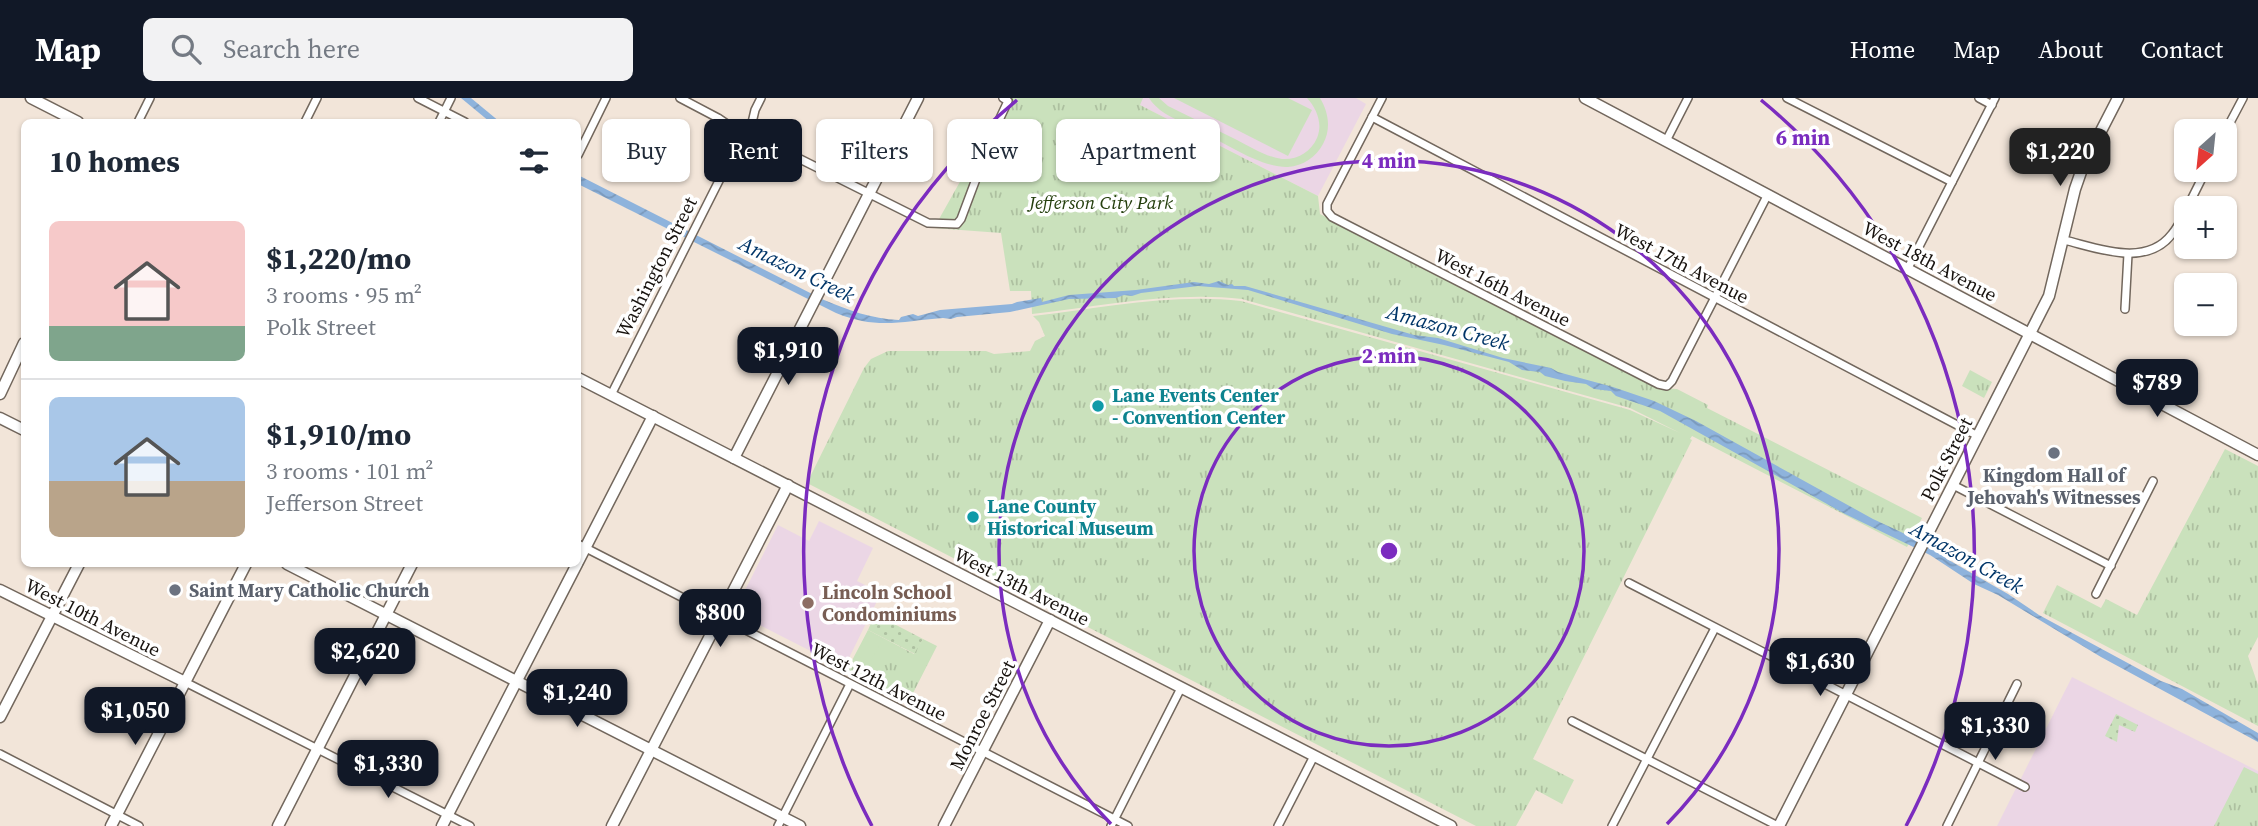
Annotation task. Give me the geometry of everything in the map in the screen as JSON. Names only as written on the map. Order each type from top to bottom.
[{"type":"main road","points":[[31,98],[72,119]]},
{"type":"main road","points":[[734,458],[918,98]]},
{"type":"main road","name":"West 18th Avenue","points":[[1585,98],[2258,455]]},
{"type":"main road","name":"Polk Street","points":[[1779,826],[2049,296],[2083,166],[2118,98]]},
{"type":"main road","points":[[0,394],[21,349]]},
{"type":"main road","name":"West 13th Avenue","points":[[581,380],[1448,825]]},
{"type":"main road","points":[[581,546],[653,416]]},
{"type":"main road","points":[[0,418],[21,428]]},
{"type":"main road","points":[[612,826],[788,485]]},
{"type":"main road","points":[[0,717],[77,567]]},
{"type":"main road","points":[[111,826],[244,567]]},
{"type":"main road","points":[[293,567],[651,750],[780,822],[800,826]]},
{"type":"main road","points":[[278,826],[410,567]]},
{"type":"main road","points":[[442,826],[575,567]]},
{"type":"main road","name":"West 10th Avenue","points":[[0,590],[185,682]]},
{"type":"main road","name":"Monroe Street","points":[[944,826],[1051,620]]},
{"type":"street","points":[[140,119],[150,98]]},
{"type":"street","points":[[306,119],[317,98]]},
{"type":"street","points":[[418,98],[459,119]]},
{"type":"street","points":[[440,119],[451,98]]},
{"type":"street","points":[[581,149],[607,98]]},
{"type":"street","points":[[680,98],[720,119]]},
{"type":"street","name":"Washington Street","points":[[750,119],[761,98]]},
{"type":"street","points":[[1372,117],[1382,98]]},
{"type":"street","points":[[1666,141],[1688,98]]},
{"type":"street","points":[[1787,98],[1952,182]]},
{"type":"street","points":[[1908,270],[1994,101],[1979,98]]},
{"type":"street","points":[[2232,119],[2243,98]]},
{"type":"street","points":[[802,160],[928,223],[957,224],[1005,99]]},
{"type":"street","name":"West 16th Avenue","points":[[1372,117],[1327,204],[1327,211],[1332,217],[1658,384],[1667,386],[1715,298]]},
{"type":"street","name":"West 17th Avenue","points":[[1372,117],[1978,436]]},
{"type":"street","name":"Washington Street","points":[[611,395],[718,182]]},
{"type":"street","points":[[1715,298],[1768,194]]},
{"type":"street","points":[[2064,240],[2128,254],[2148,251],[2165,242],[2174,232]]},
{"type":"street","points":[[2125,309],[2128,254]]},
{"type":"street","points":[[2096,594],[2153,481]]},
{"type":"street","points":[[1953,485],[2111,566]]},
{"type":"street","name":"West 12th Avenue","points":[[581,546],[983,751],[1113,823],[1128,826]]},
{"type":"street","points":[[1629,583],[2025,787]]},
{"type":"street","points":[[1612,826],[1714,628]]},
{"type":"street","name":"West 10th Avenue","points":[[185,682],[470,826]]},
{"type":"street","points":[[780,822],[850,684]]},
{"type":"street","points":[[1947,826],[2017,684]]},
{"type":"street","points":[[1113,823],[1181,688]]},
{"type":"street","points":[[1572,721],[1779,826]]},
{"type":"street","points":[[0,754],[139,826]]},
{"type":"street","points":[[1278,826],[1314,756]]},
{"type":"shaded area","points":[[1126,98],[1356,98],[1366,104],[1318,196],[1220,146],[1220,119],[1167,119]]},
{"type":"shaded area","name":"Lincoln School Condominiums","points":[[819,521],[873,548],[857,581],[881,593],[844,668],[734,612],[778,525],[809,541]]},
{"type":"shaded area","points":[[2072,677],[2258,771],[2258,826],[1997,826]]},
{"type":"green space","name":"Jefferson City Park","points":[[1007,98],[1143,98],[1140,105],[1167,119],[1056,119],[1056,182],[1220,182],[1220,146],[1318,196],[1320,214],[1660,388],[1677,389],[1708,405],[1707,408],[1922,518],[1907,547],[1692,436],[1533,759],[1574,780],[1562,804],[1536,790],[1516,826],[1476,826],[807,483],[864,368],[871,359],[888,351],[986,351],[994,354],[1030,351],[1035,341],[1045,336],[1033,316],[1163,300],[1241,301],[1630,410],[1680,433],[1630,408],[1242,299],[1164,298],[1032,314],[1031,291],[1010,291],[1001,233],[934,228],[960,182],[1042,182],[1042,119],[995,119]]},
{"type":"green space","points":[[1149,98],[1159,98],[1168,106],[1194,119],[1176,119]]},
{"type":"green space","points":[[1174,98],[1288,98],[1312,110],[1288,156],[1220,121],[1220,119]]},
{"type":"green space","points":[[1307,98],[1320,98],[1327,115],[1326,138],[1313,157],[1299,165],[1277,166],[1254,159],[1220,141],[1220,132],[1276,158],[1298,156],[1311,147],[1317,138],[1319,127],[1314,107]]},
{"type":"green space","points":[[1970,370],[1992,382],[1984,398],[1962,386]]},
{"type":"green space","points":[[2225,449],[2258,466],[2258,637],[2248,656],[2258,685],[2258,726],[2043,613],[2057,585],[2101,608],[2106,599],[2137,615]]},
{"type":"green space","points":[[875,614],[923,639],[915,654],[868,630]]},
{"type":"green space","points":[[868,630],[914,654],[923,639],[937,646],[909,701],[847,670]]},
{"type":"green space","points":[[868,631],[883,639],[870,662],[856,655]]},
{"type":"green space","points":[[2116,714],[2138,725],[2135,732],[2119,725],[2117,742],[2105,736]]},
{"type":"green space","points":[[2244,767],[2258,774],[2258,826],[2214,826]]},
{"type":"water","points":[[461,98],[471,98],[496,119],[486,119]]},
{"type":"water","points":[[581,177],[824,300],[879,318],[899,320],[913,314],[918,316],[940,310],[1012,304],[1041,298],[1042,302],[1069,295],[1219,281],[1228,285],[1245,286],[1414,335],[1438,338],[1503,358],[1551,368],[1613,387],[1654,401],[1696,421],[1873,519],[1933,547],[1947,559],[2039,615],[2161,681],[2182,689],[2258,733],[2258,742],[2101,657],[1998,595],[1974,584],[1930,555],[1845,514],[1660,411],[1616,396],[1611,391],[1545,376],[1540,372],[1522,370],[1509,362],[1444,345],[1392,334],[1248,290],[1198,286],[1116,298],[1069,299],[1010,312],[890,323],[865,321],[836,313],[581,186]]},
{"type":"place","name":"Lane Events Center - Convention Center","points":[[1098,406]]},
{"type":"place","name":"Kingdom Hall of Jehovah's Witnesses","points":[[2054,453]]},
{"type":"place","name":"Lane County Historical Museum","points":[[973,517]]},
{"type":"place","name":"Saint Mary Catholic Church","points":[[175,590]]},
{"type":"place","name":"Lincoln School Condominiums","points":[[808,603]]},
{"type":"water label","name":"Amazon Creek","points":[[797,269]]},
{"type":"water label","name":"Amazon Creek","points":[[1448,327]]},
{"type":"water label","name":"Amazon Creek","points":[[1967,557]]}]
